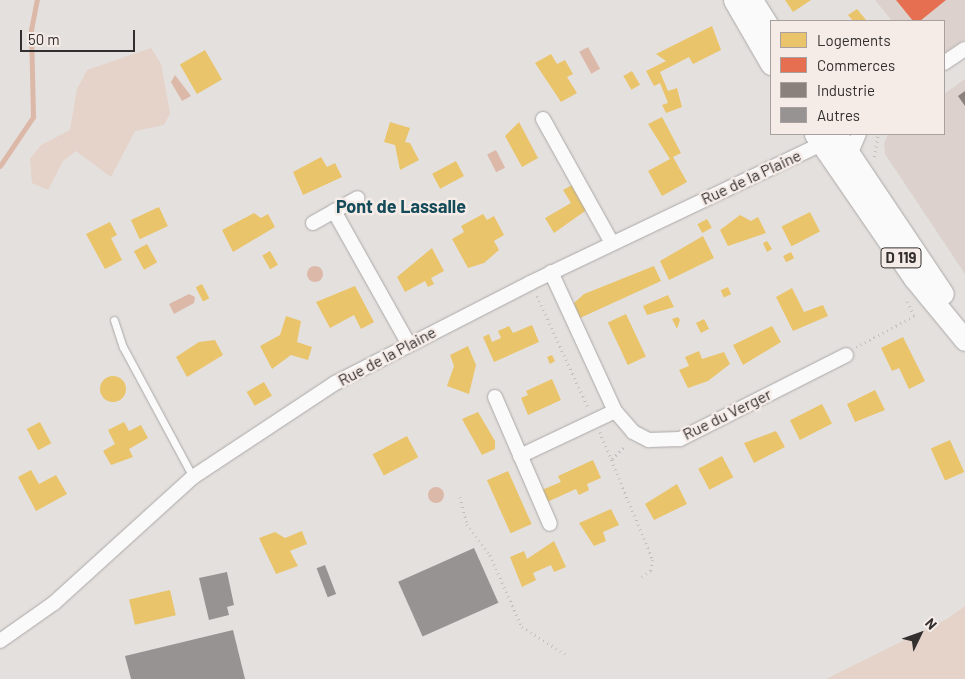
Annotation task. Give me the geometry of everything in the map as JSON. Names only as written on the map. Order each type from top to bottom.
[{"type":"main road","points":[[734,0],[770,62]]},
{"type":"main road","points":[[752,0],[770,29]]},
{"type":"main road","points":[[824,137],[850,155],[965,325]]},
{"type":"main road","name":"D 119","points":[[824,137],[914,278],[965,340]]},
{"type":"street","points":[[945,62],[965,49]]},
{"type":"street","points":[[543,120],[612,243]]},
{"type":"street","points":[[850,155],[859,135]]},
{"type":"street","name":"Rue de la Plaine","points":[[0,640],[54,603],[193,477],[256,432],[408,343],[824,137]]},
{"type":"street","points":[[313,223],[358,198]]},
{"type":"street","points":[[334,211],[408,343]]},
{"type":"street","points":[[551,272],[615,411],[633,432]]},
{"type":"street","name":"Rue du Verger","points":[[633,432],[649,440],[680,439],[846,355]]},
{"type":"street","points":[[495,397],[550,524]]},
{"type":"street","points":[[520,456],[615,411]]},
{"type":"lane","points":[[114,320],[123,347],[193,477]]},
{"type":"path","points":[[846,355],[868,338],[914,316],[902,291]]},
{"type":"path","points":[[612,459],[624,450],[633,432]]},
{"type":"path","points":[[460,497],[465,519],[490,555],[522,627],[567,655]]},
{"type":"shaded area","points":[[875,0],[965,0],[965,39],[945,52],[945,20],[891,20]]},
{"type":"shaded area","points":[[588,47],[600,69],[591,74],[579,52]]},
{"type":"shaded area","points":[[151,48],[161,64],[170,113],[164,125],[135,131],[111,177],[76,151],[63,161],[48,190],[32,183],[30,159],[41,145],[70,130],[77,89],[87,70]]},
{"type":"shaded area","points":[[175,75],[191,96],[182,101],[171,82]]},
{"type":"shaded area","points":[[965,79],[965,274],[885,154],[884,144],[888,135],[945,135],[945,93]]},
{"type":"shaded area","points":[[496,150],[505,168],[496,172],[487,155]]},
{"type":"shaded area","points":[[315,266],[321,268],[323,274],[321,280],[315,282],[309,280],[307,274],[309,268]]},
{"type":"shaded area","points":[[189,294],[195,297],[194,303],[174,314],[169,304]]},
{"type":"shaded area","points":[[436,487],[444,495],[436,503],[428,495]]},
{"type":"shaded area","points":[[965,606],[965,679],[826,679],[947,619]]},
{"type":"building: Logements","points":[[785,0],[811,0],[793,12]]},
{"type":"building: Logements","points":[[857,9],[866,20],[852,20],[848,15]]},
{"type":"building: Logements","points":[[712,26],[721,50],[693,64],[689,57],[660,72],[668,91],[677,88],[682,107],[666,113],[662,105],[668,103],[660,83],[654,86],[646,71],[666,61],[656,54]]},
{"type":"building: Logements","points":[[205,50],[222,79],[197,94],[180,64]]},
{"type":"building: Logements","points":[[551,54],[557,64],[565,60],[573,74],[567,77],[577,93],[561,102],[535,63]]},
{"type":"building: Logements","points":[[632,71],[640,85],[631,90],[623,76]]},
{"type":"building: Logements","points":[[662,117],[681,153],[673,157],[687,182],[662,196],[648,171],[670,159],[648,124]]},
{"type":"building: Logements","points":[[390,122],[410,128],[405,142],[410,143],[419,160],[400,170],[395,145],[384,142]]},
{"type":"building: Logements","points":[[519,122],[538,158],[522,167],[505,136]]},
{"type":"building: Logements","points":[[321,157],[327,167],[335,163],[342,177],[303,195],[293,172]]},
{"type":"building: Logements","points":[[456,161],[464,176],[440,189],[432,174]]},
{"type":"building: Logements","points":[[574,184],[588,209],[554,233],[545,218],[571,203],[563,190]]},
{"type":"building: Logements","points":[[159,207],[168,226],[140,239],[131,220]]},
{"type":"building: Logements","points":[[810,212],[820,232],[791,246],[781,227]]},
{"type":"building: Logements","points":[[254,213],[261,218],[268,214],[275,227],[233,252],[222,230]]},
{"type":"building: Logements","points":[[483,214],[487,220],[494,216],[504,235],[494,241],[499,250],[484,263],[468,268],[452,239],[464,232],[461,226]]},
{"type":"building: Logements","points":[[740,215],[751,221],[758,217],[766,233],[728,246],[720,230]]},
{"type":"building: Logements","points":[[707,219],[712,228],[702,233],[697,224]]},
{"type":"building: Logements","points":[[110,222],[117,235],[111,238],[122,260],[105,269],[86,234]]},
{"type":"building: Logements","points":[[703,236],[714,258],[669,280],[660,261]]},
{"type":"building: Logements","points":[[767,241],[772,249],[767,252],[763,243]]},
{"type":"building: Logements","points":[[147,244],[157,262],[144,270],[134,251]]},
{"type":"building: Logements","points":[[432,248],[444,271],[431,278],[434,284],[428,287],[425,281],[405,292],[397,277]]},
{"type":"building: Logements","points":[[270,251],[278,265],[270,269],[262,256]]},
{"type":"building: Logements","points":[[791,252],[794,258],[786,262],[783,256]]},
{"type":"building: Logements","points":[[654,266],[661,281],[580,318],[574,303],[584,294]]},
{"type":"building: Logements","points":[[202,284],[209,298],[203,301],[196,287]]},
{"type":"building: Logements","points":[[355,286],[374,322],[361,329],[354,315],[330,328],[316,302]]},
{"type":"building: Logements","points":[[728,287],[731,294],[724,297],[721,290]]},
{"type":"building: Logements","points":[[792,288],[804,312],[823,305],[828,316],[793,331],[776,297]]},
{"type":"building: Logements","points":[[668,295],[674,307],[647,315],[643,306]]},
{"type":"building: Logements","points":[[626,314],[646,357],[628,365],[608,322]]},
{"type":"building: Logements","points":[[286,316],[301,321],[297,342],[312,347],[308,360],[291,355],[272,369],[260,346],[280,335]]},
{"type":"building: Logements","points":[[678,317],[680,320],[677,329],[672,319]]},
{"type":"building: Logements","points":[[704,319],[709,329],[701,333],[696,323]]},
{"type":"building: Logements","points":[[532,325],[539,342],[494,362],[483,337],[489,334],[492,342],[501,338],[498,331],[509,326],[513,333]]},
{"type":"building: Logements","points":[[772,326],[781,342],[743,365],[733,345]]},
{"type":"building: Logements","points":[[903,337],[925,381],[909,389],[899,368],[892,371],[881,348]]},
{"type":"building: Logements","points":[[215,340],[223,355],[187,377],[176,357],[199,342]]},
{"type":"building: Logements","points":[[468,346],[476,365],[469,394],[447,386],[454,366],[450,355]]},
{"type":"building: Logements","points":[[699,351],[702,359],[724,352],[730,364],[708,381],[688,388],[679,370],[689,366],[685,357]]},
{"type":"building: Logements","points":[[552,355],[555,361],[550,364],[547,357]]},
{"type":"building: Logements","points":[[113,376],[122,380],[126,389],[122,398],[113,402],[104,398],[100,389],[104,380]]},
{"type":"building: Logements","points":[[552,379],[561,400],[528,415],[521,398],[528,395],[526,391]]},
{"type":"building: Logements","points":[[264,382],[272,396],[255,406],[247,392]]},
{"type":"building: Logements","points":[[875,390],[885,410],[855,422],[847,404]]},
{"type":"building: Logements","points":[[822,404],[832,424],[800,440],[790,420]]},
{"type":"building: Logements","points":[[478,412],[495,441],[495,449],[482,455],[462,419]]},
{"type":"building: Logements","points":[[40,422],[51,443],[38,450],[27,429]]},
{"type":"building: Logements","points":[[124,422],[129,431],[141,425],[148,438],[129,449],[133,457],[111,465],[103,451],[115,444],[108,430]]},
{"type":"building: Logements","points":[[776,431],[785,447],[754,463],[744,443]]},
{"type":"building: Logements","points":[[407,436],[418,457],[384,476],[373,454]]},
{"type":"building: Logements","points":[[950,440],[964,472],[945,481],[931,449]]},
{"type":"building: Logements","points":[[722,456],[733,477],[709,490],[698,469]]},
{"type":"building: Logements","points":[[593,460],[601,478],[587,484],[589,490],[579,495],[576,489],[547,502],[542,490],[561,482],[558,476]]},
{"type":"building: Logements","points":[[31,470],[39,484],[56,475],[67,494],[36,511],[18,477]]},
{"type":"building: Logements","points":[[508,471],[532,524],[511,533],[487,480]]},
{"type":"building: Logements","points":[[677,484],[687,504],[654,520],[645,504]]},
{"type":"building: Logements","points":[[611,509],[619,525],[603,532],[606,541],[594,546],[579,523]]},
{"type":"building: Logements","points":[[302,531],[307,544],[290,551],[298,566],[276,574],[259,538],[275,532],[285,538]]},
{"type":"building: Logements","points":[[554,541],[566,567],[554,572],[551,565],[533,573],[536,580],[522,587],[510,557],[524,551],[527,559]]},
{"type":"building: Logements","points":[[170,590],[176,615],[135,625],[129,599]]},
{"type":"building: Commerces","points":[[896,0],[946,0],[921,20],[912,20]]},
{"type":"building: Industrie","points":[[965,91],[965,106],[958,96]]},
{"type":"building: Autres","points":[[474,548],[498,603],[423,637],[398,582]]},
{"type":"building: Autres","points":[[325,565],[336,594],[328,597],[317,568]]},
{"type":"building: Autres","points":[[227,572],[234,605],[227,607],[229,615],[209,620],[199,578]]},
{"type":"building: Autres","points":[[233,630],[245,679],[131,679],[125,656]]},
{"type":"waterway","points":[[0,166],[33,117],[31,30],[37,0]]},
{"type":"district","name":"Pont de Lassalle","points":[[401,206]]}]
